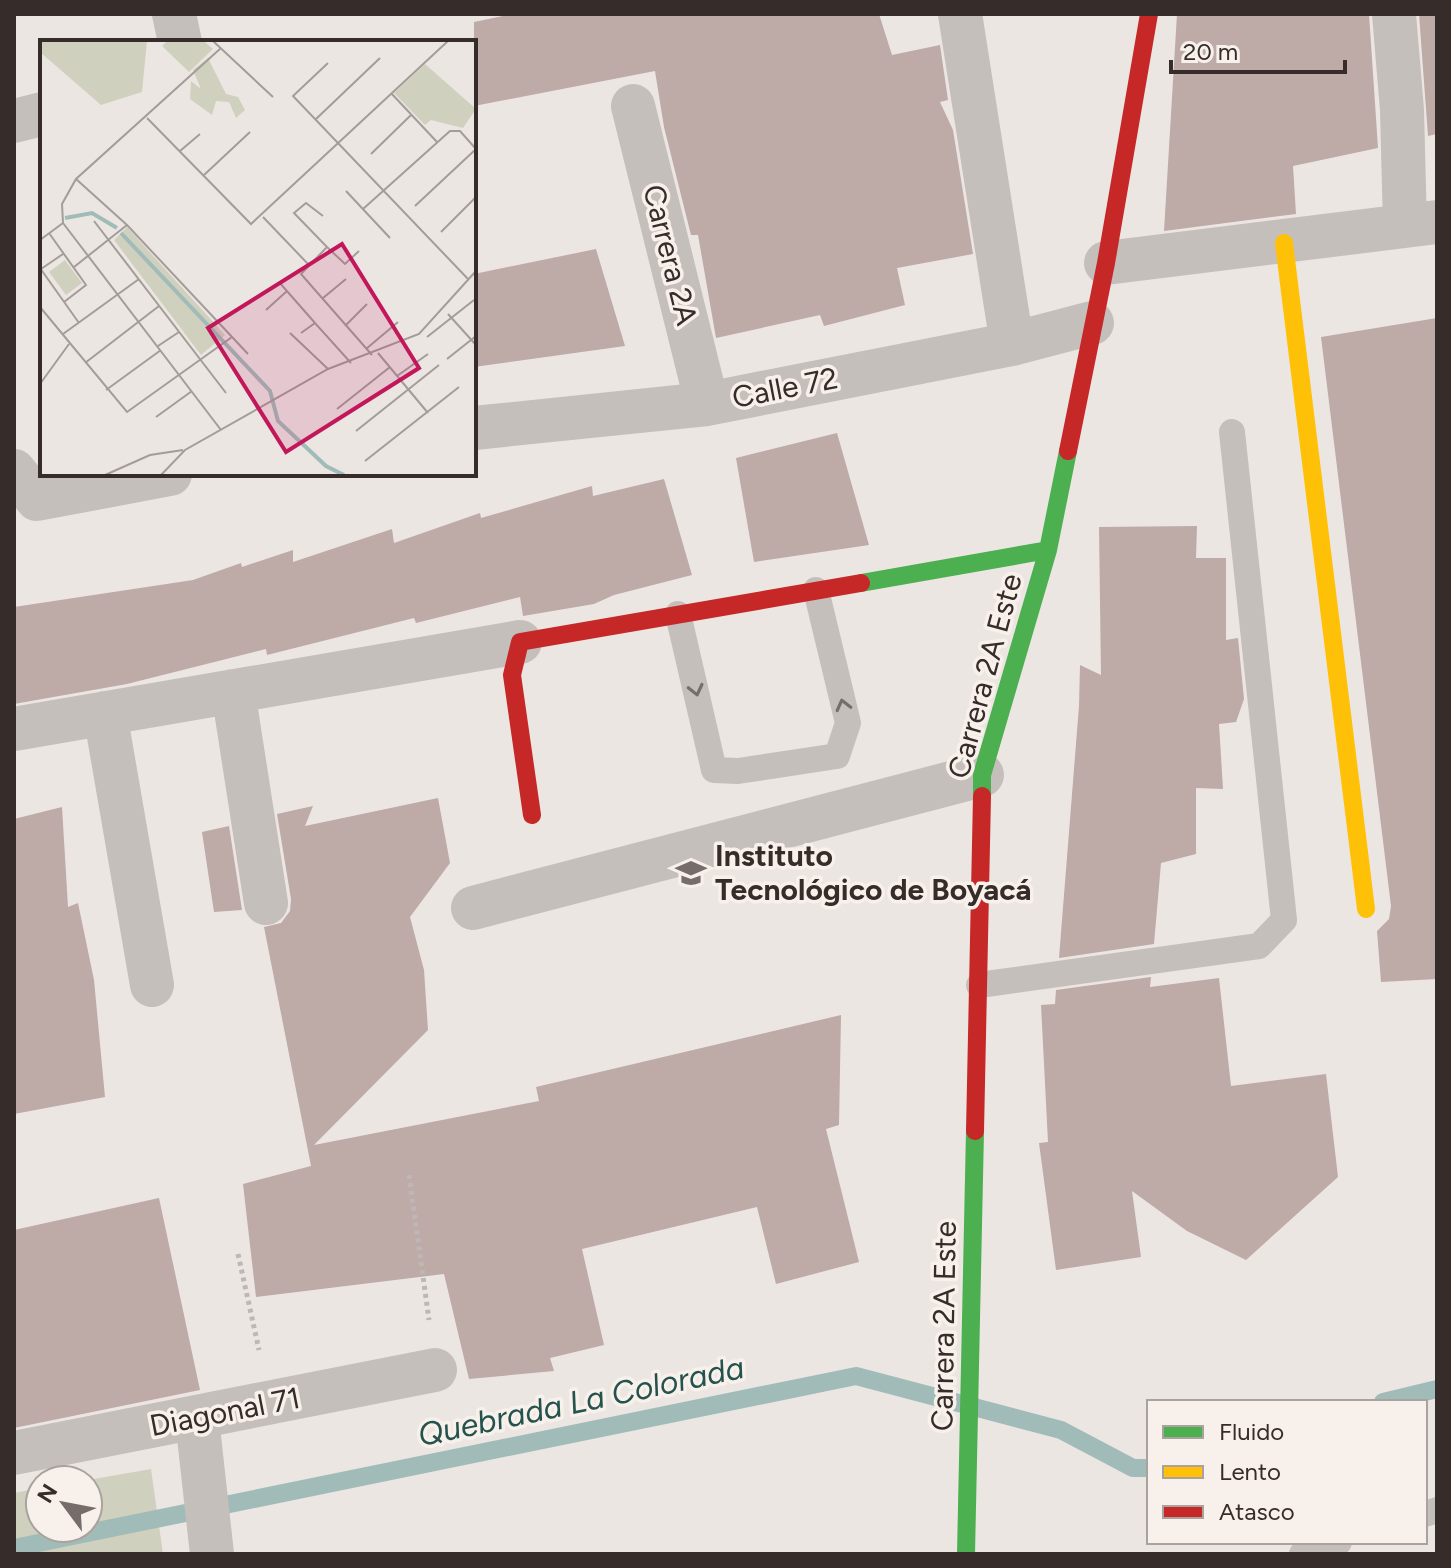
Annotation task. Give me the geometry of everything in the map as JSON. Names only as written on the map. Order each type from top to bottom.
[{"type":"street","points":[[174,14],[180,40]]},
{"type":"street","points":[[960,14],[1012,344]]},
{"type":"street","name":"Carrera 2A Este","points":[[966,1554],[982,775],[1048,550],[1106,263],[1149,14]]},
{"type":"street","points":[[1106,263],[1421,224],[1402,110],[1394,14]]},
{"type":"street","name":"Carrera 2A","points":[[633,106],[707,404]]},
{"type":"street","points":[[14,121],[40,114]]},
{"type":"street","points":[[1284,243],[1366,909]]},
{"type":"street","name":"Calle 72","points":[[476,428],[707,404],[1012,344],[1092,323]]},
{"type":"street","points":[[26,485],[144,476]]},
{"type":"street","points":[[14,729],[1048,550]]},
{"type":"street","points":[[520,642],[512,675],[532,815]]},
{"type":"street","points":[[233,691],[266,903]]},
{"type":"street","points":[[105,713],[152,985]]},
{"type":"street","points":[[473,908],[982,775]]},
{"type":"street","name":"Diagonal 71","points":[[14,1453],[435,1370]]},
{"type":"street","points":[[197,1419],[212,1554]]},
{"type":"lane","points":[[979,985],[1259,946],[1284,920],[1232,432]]},
{"type":"lane","points":[[678,614],[714,770],[738,771],[837,756],[848,723],[816,590]]},
{"type":"lane","points":[[1302,1554],[1333,1544]]},
{"type":"path","points":[[409,1175],[435,1370]]},
{"type":"path","points":[[238,1254],[271,1403]]},
{"type":"green space","points":[[151,1469],[163,1554],[14,1554],[14,1493],[24,1491],[24,1544],[104,1544],[104,1477]]},
{"type":"building","points":[[513,14],[879,14],[892,55],[940,45],[948,100],[940,102],[953,130],[973,254],[897,268],[905,305],[824,326],[820,315],[716,338],[698,235],[691,235],[664,127],[655,71],[476,106],[474,22]]},
{"type":"building","points":[[1177,14],[1369,14],[1378,148],[1293,166],[1296,214],[1164,231]]},
{"type":"building","points":[[1419,14],[1437,14],[1437,134],[1428,136]]},
{"type":"building","points":[[596,249],[625,346],[476,367],[476,274]]},
{"type":"building","points":[[1437,318],[1437,979],[1381,982],[1377,931],[1389,919],[1391,906],[1321,337]]},
{"type":"building","points":[[837,433],[869,545],[754,562],[736,458]]},
{"type":"building","points":[[664,479],[692,575],[614,595],[594,604],[523,616],[520,597],[416,623],[414,618],[267,655],[266,649],[127,684],[14,704],[14,607],[193,580],[241,563],[242,567],[293,550],[293,562],[392,529],[394,543],[480,513],[481,518],[592,486],[593,496]]},
{"type":"building","points":[[1197,526],[1196,558],[1226,558],[1226,640],[1238,638],[1244,699],[1236,722],[1219,724],[1223,789],[1196,788],[1196,854],[1161,863],[1154,944],[1059,958],[1080,665],[1101,675],[1099,527]]},
{"type":"building","points":[[438,798],[450,863],[410,917],[424,970],[428,1030],[314,1145],[539,1101],[536,1087],[841,1015],[839,1125],[826,1129],[859,1262],[776,1284],[757,1207],[582,1249],[604,1345],[550,1358],[554,1371],[469,1379],[444,1274],[256,1297],[243,1184],[311,1166],[264,927],[281,923],[290,911],[291,899],[277,814],[313,806],[305,826]]},
{"type":"building","points":[[62,807],[68,907],[78,903],[94,980],[105,1097],[14,1114],[14,819]]},
{"type":"building","points":[[229,826],[242,910],[214,912],[202,832]]},
{"type":"building","points":[[1151,977],[1150,987],[1219,978],[1231,1086],[1326,1074],[1338,1177],[1246,1260],[1187,1231],[1132,1191],[1141,1257],[1056,1270],[1039,1143],[1048,1142],[1041,1005],[1055,1004],[1056,990]]},
{"type":"building","points":[[159,1198],[200,1390],[14,1428],[14,1230]]},
{"type":"waterway","name":"Quebrada La Colorada","points":[[14,1548],[856,1376],[1061,1430],[1133,1468],[1147,1468]]},
{"type":"waterway","name":"Quebrada La Colorada","points":[[1391,1400],[1437,1389]]},
{"type":"traffic: fast","points":[[982,796],[982,775],[1048,550],[1068,451]]},
{"type":"traffic: fast","points":[[861,583],[1048,550]]},
{"type":"traffic: fast","points":[[966,1554],[975,1131]]},
{"type":"traffic: slow","points":[[1284,243],[1366,909]]},
{"type":"traffic: jam","points":[[1068,451],[1106,263],[1149,14]]},
{"type":"traffic: jam","points":[[532,815],[512,675],[520,642],[861,583]]},
{"type":"traffic: jam","points":[[975,1131],[982,796]]},
{"type":"place","name":"Instituto Tecnológico de Boyacá","points":[[691,873]]}]
